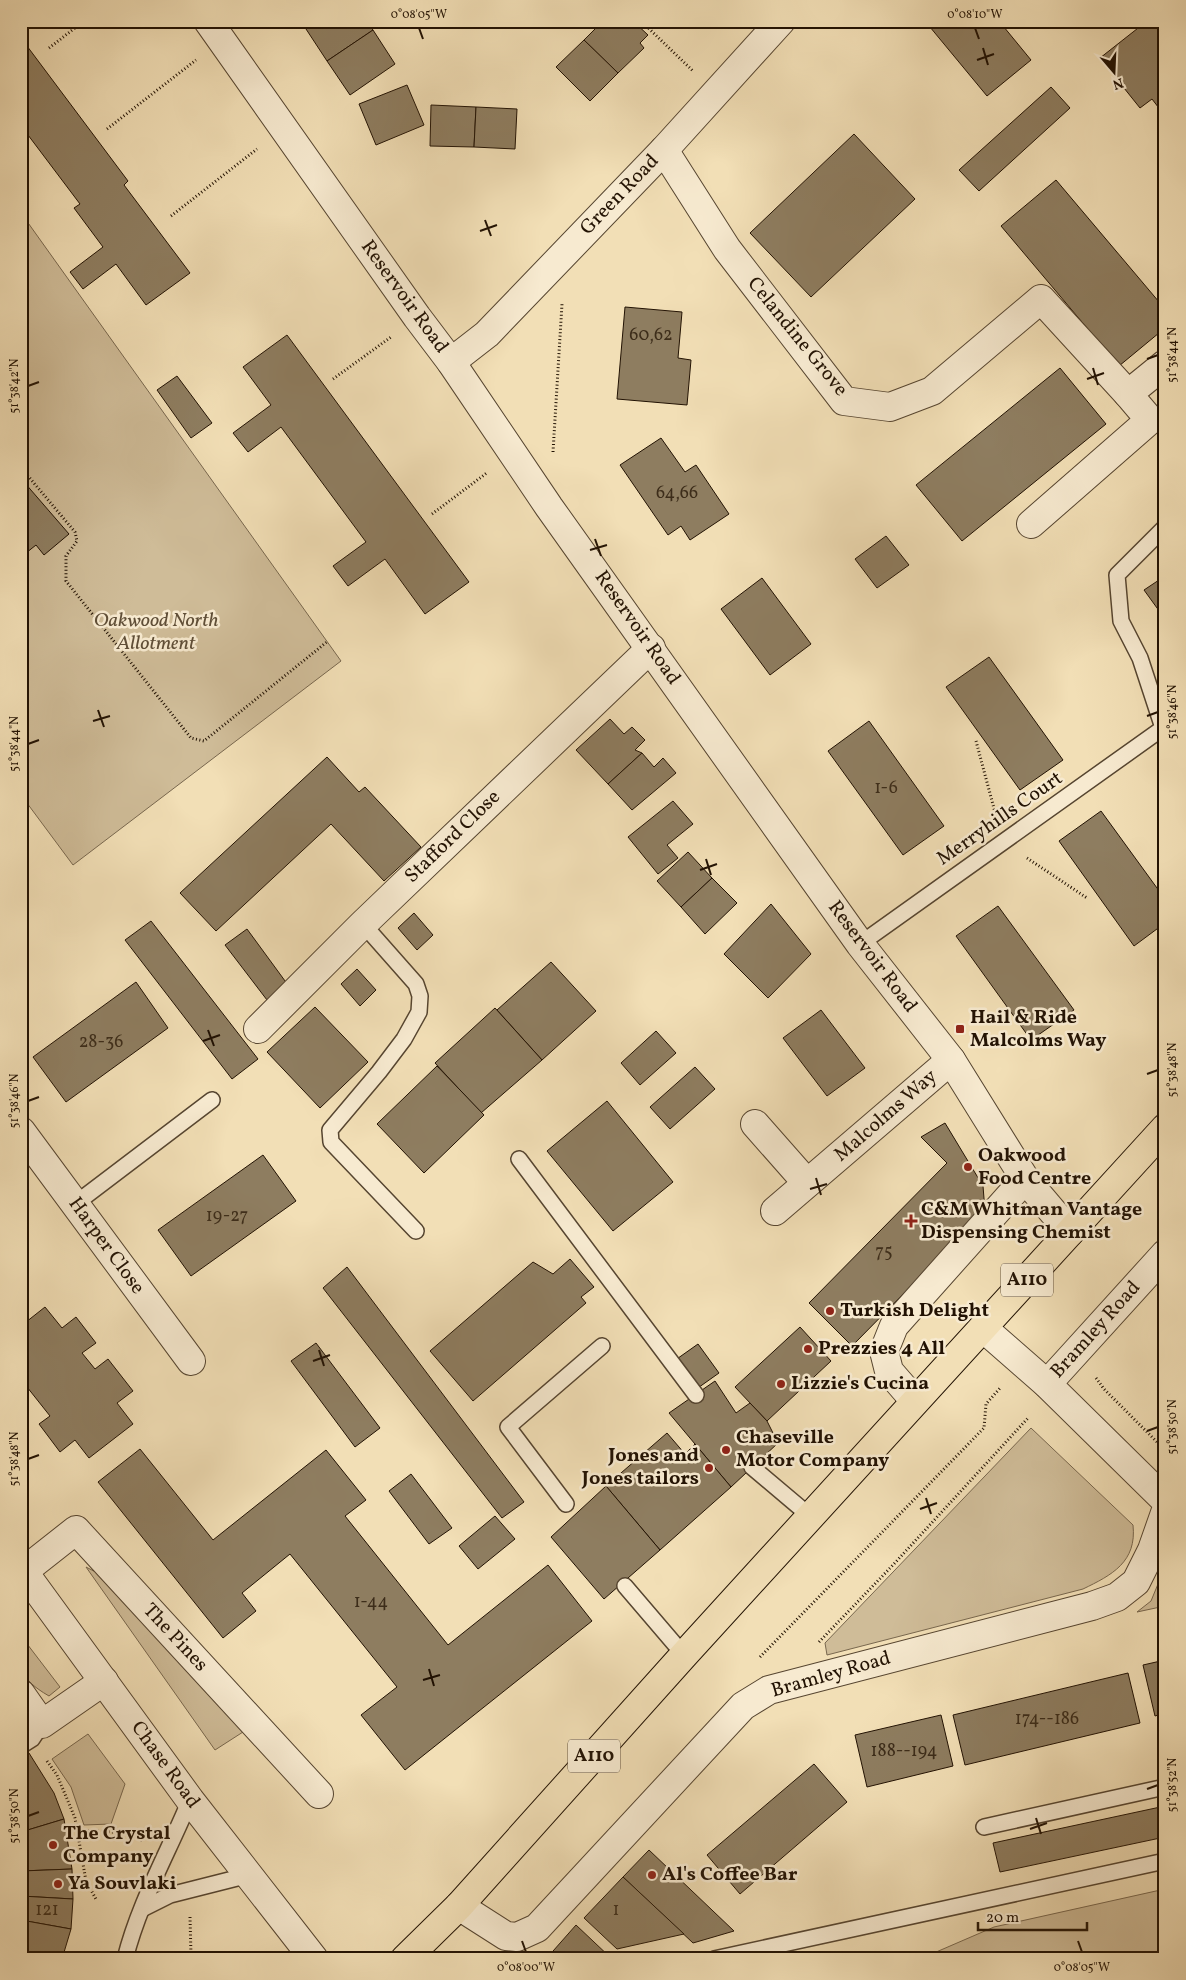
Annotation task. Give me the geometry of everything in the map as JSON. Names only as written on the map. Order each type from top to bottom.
[{"type":"main road","name":"A110","points":[[404,1959],[459,1906],[810,1516],[1165,1128]]},
{"type":"street","name":"Green Road","points":[[451,362],[487,334],[717,94],[781,21]]},
{"type":"street","name":"Reservoir Road","points":[[214,31],[451,362],[549,507],[860,944],[951,1060],[1025,1179],[1070,1232]]},
{"type":"street","name":"Celandine Grove","points":[[664,150],[727,249],[844,401],[890,407],[932,391],[1041,299],[1150,420],[1031,524]]},
{"type":"street","points":[[1128,394],[1165,364]]},
{"type":"street","name":"Stafford Close","points":[[258,1029],[363,924],[651,648]]},
{"type":"street","name":"Malcolms Way","points":[[775,1211],[951,1060]]},
{"type":"street","points":[[755,1124],[807,1183]]},
{"type":"street","name":"Harper Close","points":[[21,1131],[191,1361]]},
{"type":"street","points":[[915,1401],[889,1371],[884,1351],[894,1326],[1025,1179]]},
{"type":"street","name":"Bramley Road","points":[[1047,1384],[1165,1254]]},
{"type":"street","name":"Bramley Road","points":[[983,1328],[1047,1384],[1165,1500]]},
{"type":"street","name":"Bramley Road","points":[[459,1906],[506,1936],[517,1937],[537,1928],[743,1706],[769,1690],[1092,1606],[1117,1597],[1136,1582],[1152,1550],[1165,1513]]},
{"type":"street","name":"The Pines","points":[[22,1570],[76,1530],[319,1794]]},
{"type":"street","name":"Chase Road","points":[[22,1570],[190,1800],[314,1959]]},
{"type":"street","points":[[21,1694],[32,1737],[104,1681]]},
{"type":"lane","name":"Merryhills Court","points":[[860,944],[1164,729],[1140,658],[1121,621],[1117,575],[1165,527]]},
{"type":"lane","points":[[363,924],[416,984],[420,996],[419,1012],[404,1039],[330,1130],[331,1142],[416,1231]]},
{"type":"lane","points":[[75,1204],[212,1100]]},
{"type":"lane","points":[[520,1159],[696,1395]]},
{"type":"lane","points":[[566,1504],[508,1427],[602,1346]]},
{"type":"lane","points":[[752,1467],[810,1516]]},
{"type":"lane","points":[[625,1586],[684,1655]]},
{"type":"lane","points":[[984,1827],[1165,1787]]},
{"type":"lane","points":[[125,1959],[156,1872],[166,1856],[190,1800]]},
{"type":"lane","points":[[714,1959],[1165,1861]]},
{"type":"lane","points":[[142,1909],[170,1895],[249,1875]]},
{"type":"path","points":[[49,48],[84,21]]},
{"type":"path","points":[[640,21],[717,94]]},
{"type":"path","points":[[107,129],[214,31]]},
{"type":"path","points":[[170,216],[284,128]]},
{"type":"path","points":[[552,458],[562,300]]},
{"type":"path","points":[[333,379],[417,317]]},
{"type":"path","points":[[432,514],[513,453]]},
{"type":"path","points":[[23,470],[75,532],[76,541],[66,556],[66,581],[191,738],[204,742],[328,642]]},
{"type":"path","points":[[1093,1373],[1104,1389],[1165,1450]]},
{"type":"path","points":[[817,1644],[893,1565],[1028,1418]]},
{"type":"path","points":[[32,1737],[57,1775],[75,1818],[86,1881],[97,1900]]},
{"type":"path","points":[[1154,1959],[1165,1956]]},
{"type":"green space","name":"Oakwood North Allotment","points":[[21,213],[341,661],[73,865],[21,795]]},
{"type":"green space","points":[[1031,1428],[1133,1525],[1131,1549],[1127,1558],[1120,1566],[1104,1578],[1083,1589],[827,1655],[825,1643]]},
{"type":"green space","points":[[86,1567],[111,1580],[243,1732],[215,1750]]},
{"type":"green space","points":[[1165,1567],[1165,1606],[1137,1612],[1151,1601]]},
{"type":"green space","points":[[21,1636],[60,1687],[49,1696],[32,1684],[23,1672]]},
{"type":"green space","points":[[88,1734],[125,1784],[111,1824],[84,1825],[71,1787],[52,1759]]},
{"type":"green space","points":[[1165,1889],[1165,1950],[1134,1959],[920,1959],[994,1927]]},
{"type":"building","points":[[317,21],[366,21],[373,30],[327,61],[306,29]]},
{"type":"building","points":[[603,21],[633,21],[648,35],[640,43],[644,48],[618,73],[584,40]]},
{"type":"building","points":[[925,21],[999,21],[1031,60],[987,96]]},
{"type":"building","points":[[1147,21],[1165,22],[1165,116],[1152,99],[1140,108],[1100,58]]},
{"type":"building","points":[[373,30],[395,64],[350,95],[327,61]]},
{"type":"building","points":[[21,38],[128,181],[124,185],[190,273],[146,305],[116,264],[83,289],[70,272],[103,247],[74,208],[80,204],[28,135],[24,137],[21,133]]},
{"type":"building","points":[[584,40],[618,73],[590,101],[556,67]]},
{"type":"building","points":[[407,85],[424,125],[376,145],[359,104]]},
{"type":"building","points":[[1051,87],[1070,108],[979,191],[959,170]]},
{"type":"building","points":[[431,105],[476,107],[474,147],[430,146]]},
{"type":"building","points":[[476,107],[517,109],[515,149],[474,147]]},
{"type":"building","points":[[854,134],[915,199],[811,297],[750,233]]},
{"type":"building","points":[[1056,180],[1165,309],[1165,328],[1119,366],[1001,226]]},
{"type":"building","points":[[625,307],[682,312],[678,358],[691,360],[687,405],[617,399]]},
{"type":"building","points":[[287,335],[469,582],[425,614],[385,559],[348,586],[333,566],[366,542],[281,427],[248,452],[233,433],[271,405],[243,367]]},
{"type":"building","points":[[1060,368],[1106,424],[962,541],[916,485]]},
{"type":"building","points":[[177,376],[212,423],[191,438],[157,390]]},
{"type":"building","points":[[661,438],[685,472],[696,465],[729,514],[690,540],[681,526],[668,535],[620,465]]},
{"type":"building","points":[[24,482],[69,534],[44,555],[36,545],[21,557],[21,485]]},
{"type":"building","points":[[886,536],[909,565],[877,588],[855,559]]},
{"type":"building","points":[[1165,576],[1165,619],[1144,590]]},
{"type":"building","points":[[762,578],[811,644],[770,675],[721,609]]},
{"type":"building","points":[[989,657],[1063,760],[1020,790],[946,687]]},
{"type":"building","points":[[610,719],[624,734],[632,727],[645,740],[635,750],[642,753],[608,784],[576,750]]},
{"type":"building","points":[[869,721],[944,826],[903,855],[828,751]]},
{"type":"building","points":[[642,753],[654,767],[663,758],[676,773],[632,810],[608,784]]},
{"type":"building","points":[[327,757],[359,792],[365,787],[421,847],[384,881],[331,824],[216,931],[180,893]]},
{"type":"building","points":[[673,801],[693,824],[667,845],[678,858],[658,874],[628,837]]},
{"type":"building","points":[[1101,811],[1165,899],[1165,923],[1134,946],[1059,841]]},
{"type":"building","points":[[688,852],[712,878],[681,907],[657,881]]},
{"type":"building","points":[[712,878],[737,903],[705,934],[681,907]]},
{"type":"building","points":[[771,904],[811,954],[768,998],[724,954]]},
{"type":"building","points":[[998,906],[1074,1010],[1031,1040],[956,936]]},
{"type":"building","points":[[414,913],[433,935],[417,950],[398,928]]},
{"type":"building","points":[[151,921],[258,1059],[232,1079],[125,940]]},
{"type":"building","points":[[247,929],[288,985],[267,1000],[225,945]]},
{"type":"building","points":[[551,962],[596,1011],[542,1060],[497,1010]]},
{"type":"building","points":[[357,969],[376,990],[360,1006],[341,984]]},
{"type":"building","points":[[136,982],[168,1028],[66,1102],[33,1057]]},
{"type":"building","points":[[315,1007],[368,1062],[320,1108],[267,1052]]},
{"type":"building","points":[[495,1008],[542,1060],[481,1113],[435,1063]]},
{"type":"building","points":[[821,1010],[865,1068],[827,1096],[783,1038]]},
{"type":"building","points":[[656,1031],[676,1053],[640,1085],[621,1063]]},
{"type":"building","points":[[437,1066],[484,1115],[424,1173],[377,1124]]},
{"type":"building","points":[[695,1067],[715,1089],[670,1129],[650,1107]]},
{"type":"building","points":[[607,1101],[673,1182],[613,1231],[547,1151]]},
{"type":"building","points":[[945,1123],[983,1186],[985,1211],[852,1346],[809,1303],[947,1163],[921,1137]]},
{"type":"building","points":[[263,1155],[296,1201],[191,1276],[158,1230]]},
{"type":"building","points":[[570,1259],[594,1287],[581,1297],[586,1303],[473,1401],[430,1351],[533,1262],[553,1274]]},
{"type":"building","points":[[347,1267],[524,1502],[502,1518],[323,1288]]},
{"type":"building","points":[[45,1307],[62,1328],[76,1317],[96,1343],[82,1353],[95,1369],[108,1359],[133,1391],[117,1403],[133,1424],[89,1458],[75,1440],[60,1452],[39,1424],[50,1416],[27,1387],[21,1391],[21,1326]]},
{"type":"building","points":[[800,1327],[831,1361],[767,1421],[735,1387]]},
{"type":"building","points":[[316,1343],[380,1428],[355,1447],[291,1361]]},
{"type":"building","points":[[698,1344],[719,1373],[695,1390],[674,1361]]},
{"type":"building","points":[[715,1381],[736,1413],[750,1403],[767,1421],[778,1443],[731,1487],[669,1413]]},
{"type":"building","points":[[667,1433],[685,1454],[695,1444],[731,1487],[660,1550],[606,1486]]},
{"type":"building","points":[[140,1449],[213,1540],[326,1450],[366,1500],[345,1516],[448,1645],[548,1565],[592,1621],[405,1770],[361,1715],[397,1687],[290,1554],[242,1593],[256,1611],[223,1638],[98,1482]]},
{"type":"building","points":[[411,1474],[452,1528],[429,1544],[389,1491]]},
{"type":"building","points":[[606,1486],[660,1550],[604,1599],[551,1537]]},
{"type":"building","points":[[495,1516],[515,1539],[478,1569],[459,1546]]},
{"type":"building","points":[[1165,1660],[1165,1713],[1155,1716],[1143,1665]]},
{"type":"building","points":[[1128,1673],[1140,1723],[965,1765],[953,1715]]},
{"type":"building","points":[[941,1715],[953,1766],[867,1787],[855,1735]]},
{"type":"building","points":[[29,1753],[54,1793],[64,1819],[21,1832],[21,1758]]},
{"type":"building","points":[[814,1764],[847,1802],[740,1894],[707,1855]]},
{"type":"building","points":[[1165,1806],[1165,1837],[1000,1872],[993,1843]]},
{"type":"building","points":[[64,1819],[72,1869],[21,1871],[21,1832]]},
{"type":"building","points":[[649,1850],[734,1931],[693,1943],[623,1877]]},
{"type":"building","points":[[72,1869],[73,1899],[21,1896],[21,1871]]},
{"type":"building","points":[[623,1877],[684,1934],[617,1949],[584,1918]]},
{"type":"building","points":[[21,1896],[73,1899],[71,1929],[21,1920]]},
{"type":"building","points":[[21,1920],[71,1929],[62,1959],[47,1959],[21,1953]]},
{"type":"building","points":[[576,1925],[612,1959],[546,1959]]},
{"type":"building","points":[[847,1953],[848,1959],[818,1959]]},
{"type":"place","name":"Hail & Ride Malcolms Way","points":[[960,1029]]},
{"type":"place","name":"Oakwood Food Centre","points":[[968,1167]]},
{"type":"place","name":"C&M Whitman Vantage Dispensing Chemist","points":[[911,1221]]},
{"type":"place","name":"Turkish Delight","points":[[830,1311]]},
{"type":"place","name":"Prezzies 4 All","points":[[808,1349]]},
{"type":"place","name":"Lizzie's Cucina","points":[[781,1384]]},
{"type":"place","name":"Chaseville Motor Company","points":[[726,1450]]},
{"type":"place","name":"Jones and Jones tailors","points":[[709,1468]]},
{"type":"place","name":"The Crystal Company","points":[[53,1845]]},
{"type":"place","name":"Al's Coffee Bar","points":[[652,1875]]},
{"type":"place","name":"Ya Souvlaki","points":[[58,1884]]}]
